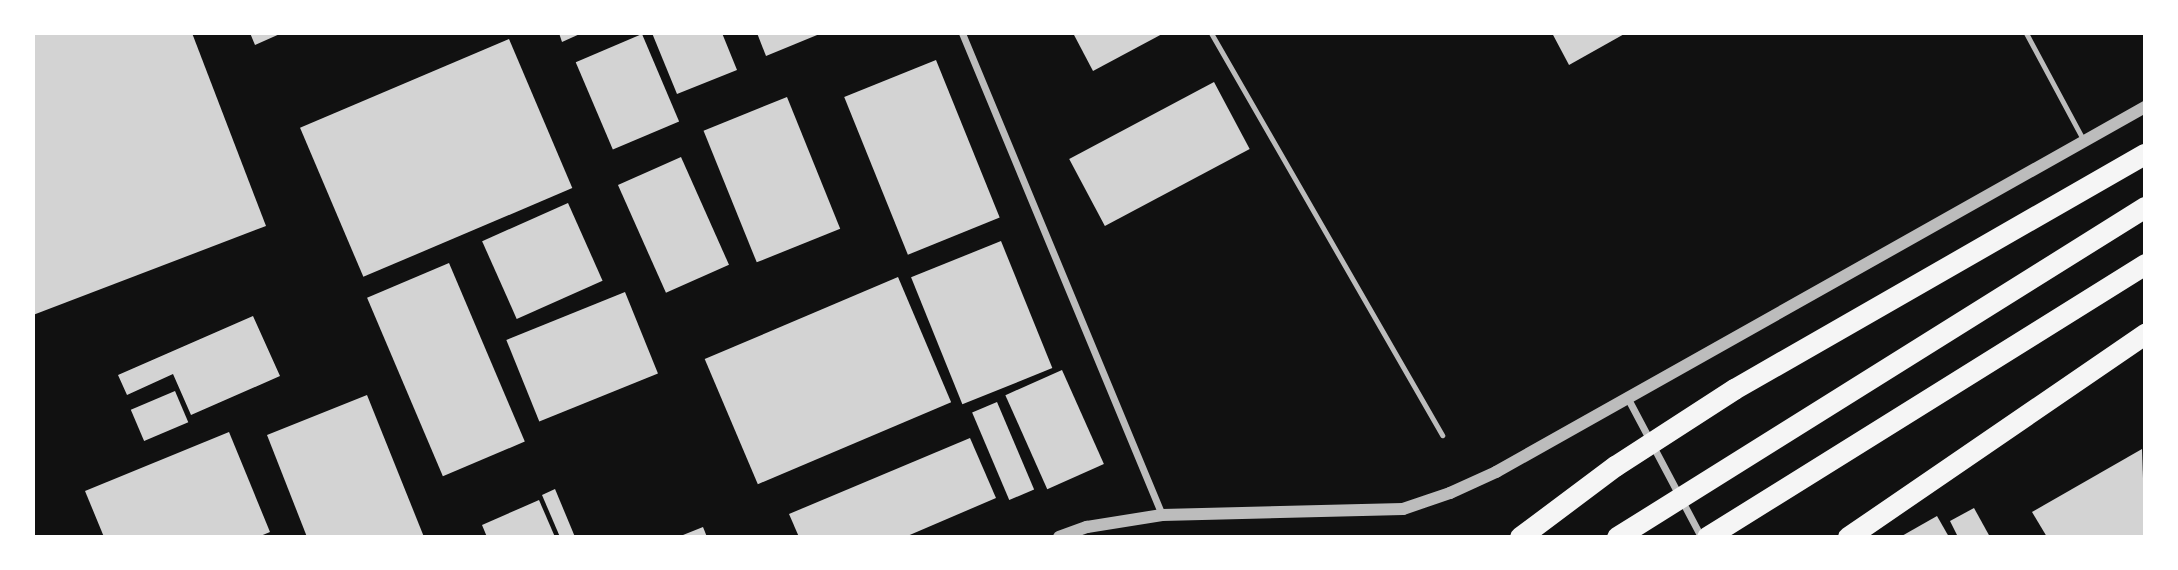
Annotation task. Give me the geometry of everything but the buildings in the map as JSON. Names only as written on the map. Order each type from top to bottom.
[{"type":"highway","points":[[1520,537],[1615,466],[1734,389],[2145,154]]},
{"type":"highway","points":[[1617,537],[2145,206]]},
{"type":"highway","points":[[1707,537],[2145,264]]},
{"type":"highway","points":[[1848,537],[2145,334]]},
{"type":"street","points":[[962,33],[1162,515]]},
{"type":"street","points":[[1059,537],[1087,527],[1162,515],[1403,509],[1450,493],[1496,472],[1626,396],[2145,107]]},
{"type":"street","points":[[1626,396],[1701,537]]},
{"type":"lane","points":[[1211,33],[1442,435]]},
{"type":"lane","points":[[2026,33],[2084,141]]}]
